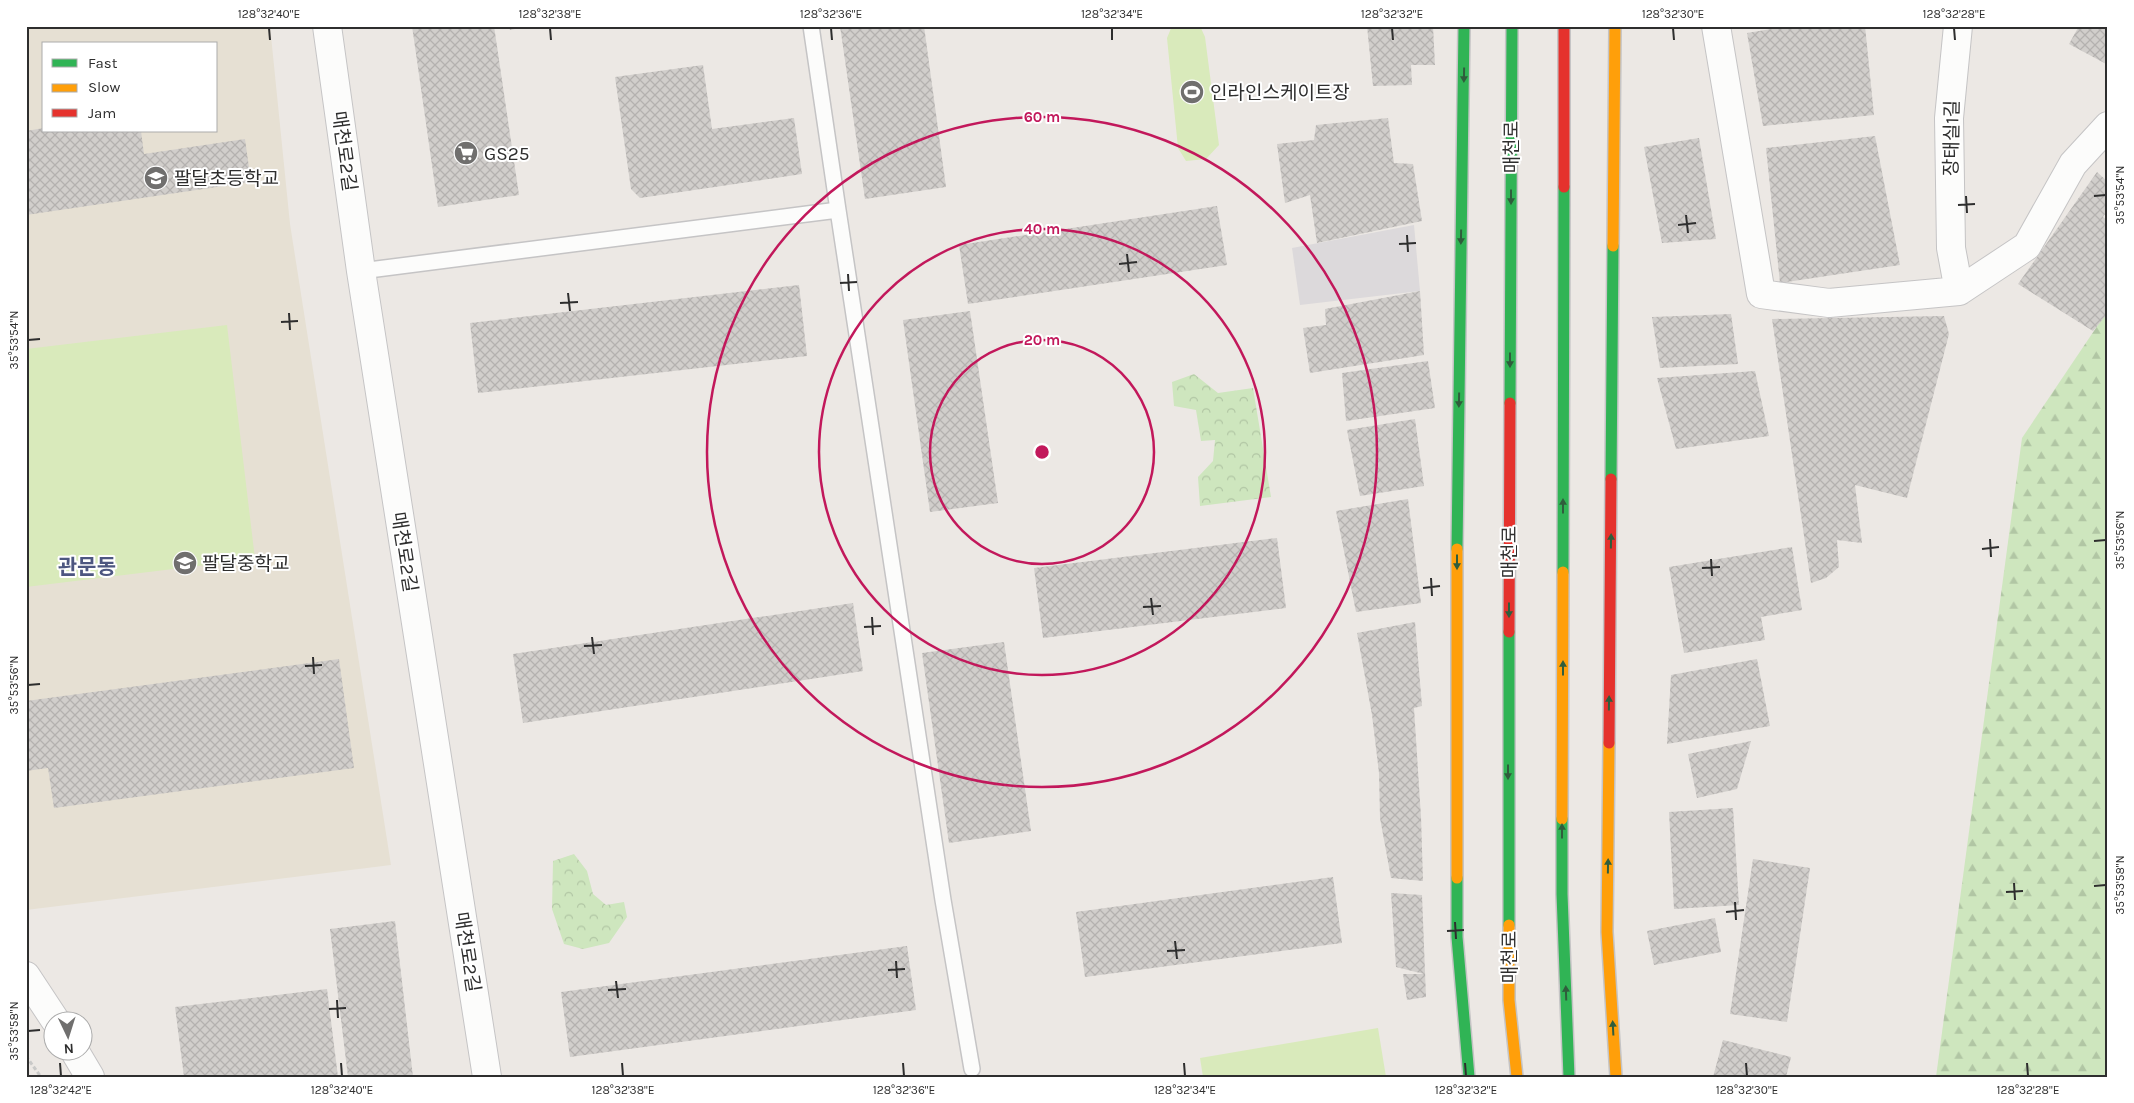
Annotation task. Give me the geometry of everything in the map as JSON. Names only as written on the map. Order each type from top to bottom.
[{"type":"main road","points":[[1464,26],[1457,546],[1456,807],[1457,936],[1469,1077]]},
{"type":"main road","name":"매천로","points":[[1512,26],[1508,800],[1509,1000],[1517,1077]]},
{"type":"main road","points":[[1564,26],[1562,894],[1569,1077]]},
{"type":"main road","points":[[1615,26],[1607,932],[1616,1077]]},
{"type":"street","name":"매천로2길","points":[[327,26],[362,271],[488,1077]]},
{"type":"street","points":[[1716,26],[1761,294],[1830,303],[1959,291],[2027,246],[2073,164],[2108,126]]},
{"type":"street","name":"장태실1길","points":[[1958,26],[1949,118],[1950,248],[1959,291]]},
{"type":"street","points":[[26,976],[48,1010]]},
{"type":"street","points":[[80,1060],[90,1077]]},
{"type":"lane","points":[[811,26],[923,769],[972,1069]]},
{"type":"lane","points":[[362,271],[838,210]]},
{"type":"path","points":[[26,1056],[42,1077]]},
{"type":"shaded area","name":"팔달중학교","points":[[26,26],[270,26],[290,224],[391,865],[26,910]]},
{"type":"shaded area","points":[[1414,225],[1420,291],[1300,305],[1292,248]]},
{"type":"green space","name":"인라인스케이트장","points":[[1172,26],[1200,26],[1205,37],[1219,145],[1206,159],[1186,161],[1178,148],[1167,38]]},
{"type":"green space","points":[[2108,310],[2108,1077],[1936,1077],[2022,438]]},
{"type":"green space","points":[[227,325],[255,559],[26,587],[26,349]]},
{"type":"green space","points":[[1194,374],[1218,393],[1253,388],[1271,497],[1200,506],[1198,477],[1213,461],[1215,440],[1201,441],[1196,410],[1174,406],[1172,382]]},
{"type":"green space","points":[[574,854],[587,871],[593,894],[606,905],[624,902],[627,917],[609,943],[583,949],[564,944],[552,909],[553,861]]},
{"type":"green space","points":[[1378,1028],[1386,1077],[1203,1077],[1200,1058]]},
{"type":"building","points":[[412,26],[494,26],[519,195],[438,207]]},
{"type":"building","points":[[509,26],[525,26],[525,27],[510,30]]},
{"type":"building","points":[[840,26],[924,26],[946,187],[865,199]]},
{"type":"building","points":[[1367,26],[1433,26],[1435,65],[1411,65],[1412,85],[1373,86]]},
{"type":"building","points":[[1789,26],[1865,26],[1874,115],[1763,126],[1747,33]]},
{"type":"building","points":[[2079,26],[2108,26],[2108,65],[2069,44]]},
{"type":"building","points":[[703,65],[712,129],[794,118],[802,174],[640,198],[631,189],[615,77]]},
{"type":"building","points":[[1388,118],[1394,163],[1413,164],[1422,221],[1317,243],[1310,195],[1285,203],[1277,144],[1314,140],[1316,125]]},
{"type":"building","points":[[42,128],[42,132],[141,132],[144,154],[245,139],[251,182],[26,215],[26,131]]},
{"type":"building","points":[[1875,136],[1900,265],[1780,283],[1766,148]]},
{"type":"building","points":[[1699,138],[1716,239],[1662,243],[1644,147]]},
{"type":"building","points":[[2097,172],[2108,182],[2108,210],[2103,217],[2108,221],[2108,313],[2093,331],[2018,284]]},
{"type":"building","points":[[1217,206],[1227,265],[968,304],[959,245]]},
{"type":"building","points":[[799,285],[807,356],[478,393],[470,323]]},
{"type":"building","points":[[1420,291],[1424,355],[1310,373],[1303,328],[1326,325],[1325,309]]},
{"type":"building","points":[[970,311],[998,503],[930,512],[903,320]]},
{"type":"building","points":[[1731,314],[1738,364],[1660,368],[1652,317]]},
{"type":"building","points":[[1944,316],[1949,334],[1907,498],[1855,485],[1862,543],[1837,540],[1839,567],[1826,578],[1811,583],[1772,319]]},
{"type":"building","points":[[1428,361],[1435,408],[1346,421],[1342,373]]},
{"type":"building","points":[[1755,371],[1769,436],[1676,449],[1657,378]]},
{"type":"building","points":[[1415,419],[1424,486],[1360,496],[1347,430]]},
{"type":"building","points":[[1408,499],[1421,603],[1356,612],[1336,511]]},
{"type":"building","points":[[1277,538],[1286,608],[1043,638],[1034,568]]},
{"type":"building","points":[[1792,547],[1802,610],[1761,617],[1765,640],[1684,653],[1669,567]]},
{"type":"building","points":[[853,603],[863,671],[523,723],[513,654]]},
{"type":"building","points":[[1415,622],[1422,706],[1414,708],[1423,881],[1391,878],[1380,818],[1379,773],[1372,715],[1357,633]]},
{"type":"building","points":[[1004,642],[1031,831],[949,843],[922,653]]},
{"type":"building","points":[[339,659],[354,768],[54,808],[48,768],[26,771],[26,701]]},
{"type":"building","points":[[1757,659],[1770,726],[1667,744],[1671,675]]},
{"type":"building","points":[[1751,741],[1737,789],[1697,798],[1688,754]]},
{"type":"building","points":[[1733,808],[1739,905],[1674,909],[1669,812]]},
{"type":"building","points":[[1753,859],[1810,868],[1787,1022],[1730,1014]]},
{"type":"building","points":[[1333,877],[1342,943],[1085,977],[1076,912]]},
{"type":"building","points":[[1391,893],[1422,895],[1426,997],[1407,1000],[1403,974],[1424,974],[1396,967]]},
{"type":"building","points":[[1715,918],[1721,952],[1654,965],[1647,931]]},
{"type":"building","points":[[395,921],[413,1077],[348,1077],[330,929]]},
{"type":"building","points":[[907,946],[916,1010],[570,1057],[561,992]]},
{"type":"building","points":[[327,989],[338,1077],[184,1077],[175,1007]]},
{"type":"building","points":[[1723,1040],[1791,1057],[1786,1077],[1713,1077]]},
{"type":"traffic: fast","points":[[1457,549],[1464,26]]},
{"type":"traffic: fast","points":[[1510,403],[1512,26]]},
{"type":"traffic: fast","points":[[1563,572],[1564,187]]},
{"type":"traffic: fast","points":[[1611,479],[1613,246]]},
{"type":"traffic: fast","points":[[1509,632],[1509,925]]},
{"type":"traffic: fast","points":[[1562,819],[1562,894],[1569,1077]]},
{"type":"traffic: fast","points":[[1457,878],[1457,937],[1469,1077]]},
{"type":"traffic: slow","points":[[1613,246],[1615,26]]},
{"type":"traffic: slow","points":[[1457,549],[1457,878]]},
{"type":"traffic: slow","points":[[1562,819],[1563,572]]},
{"type":"traffic: slow","points":[[1609,743],[1607,932],[1616,1077]]},
{"type":"traffic: slow","points":[[1509,925],[1509,1000],[1517,1077]]},
{"type":"traffic: jam","points":[[1564,26],[1564,187]]},
{"type":"traffic: jam","points":[[1509,632],[1510,403]]},
{"type":"traffic: jam","points":[[1609,743],[1611,479]]},
{"type":"place","name":"인라인스케이트장","points":[[1192,92]]},
{"type":"place","name":"GS25","points":[[466,153]]},
{"type":"place","name":"팔달초등학교","points":[[156,178]]},
{"type":"place","name":"팔달중학교","points":[[185,563]]},
{"type":"district","name":"관문동","points":[[87,567]]}]
